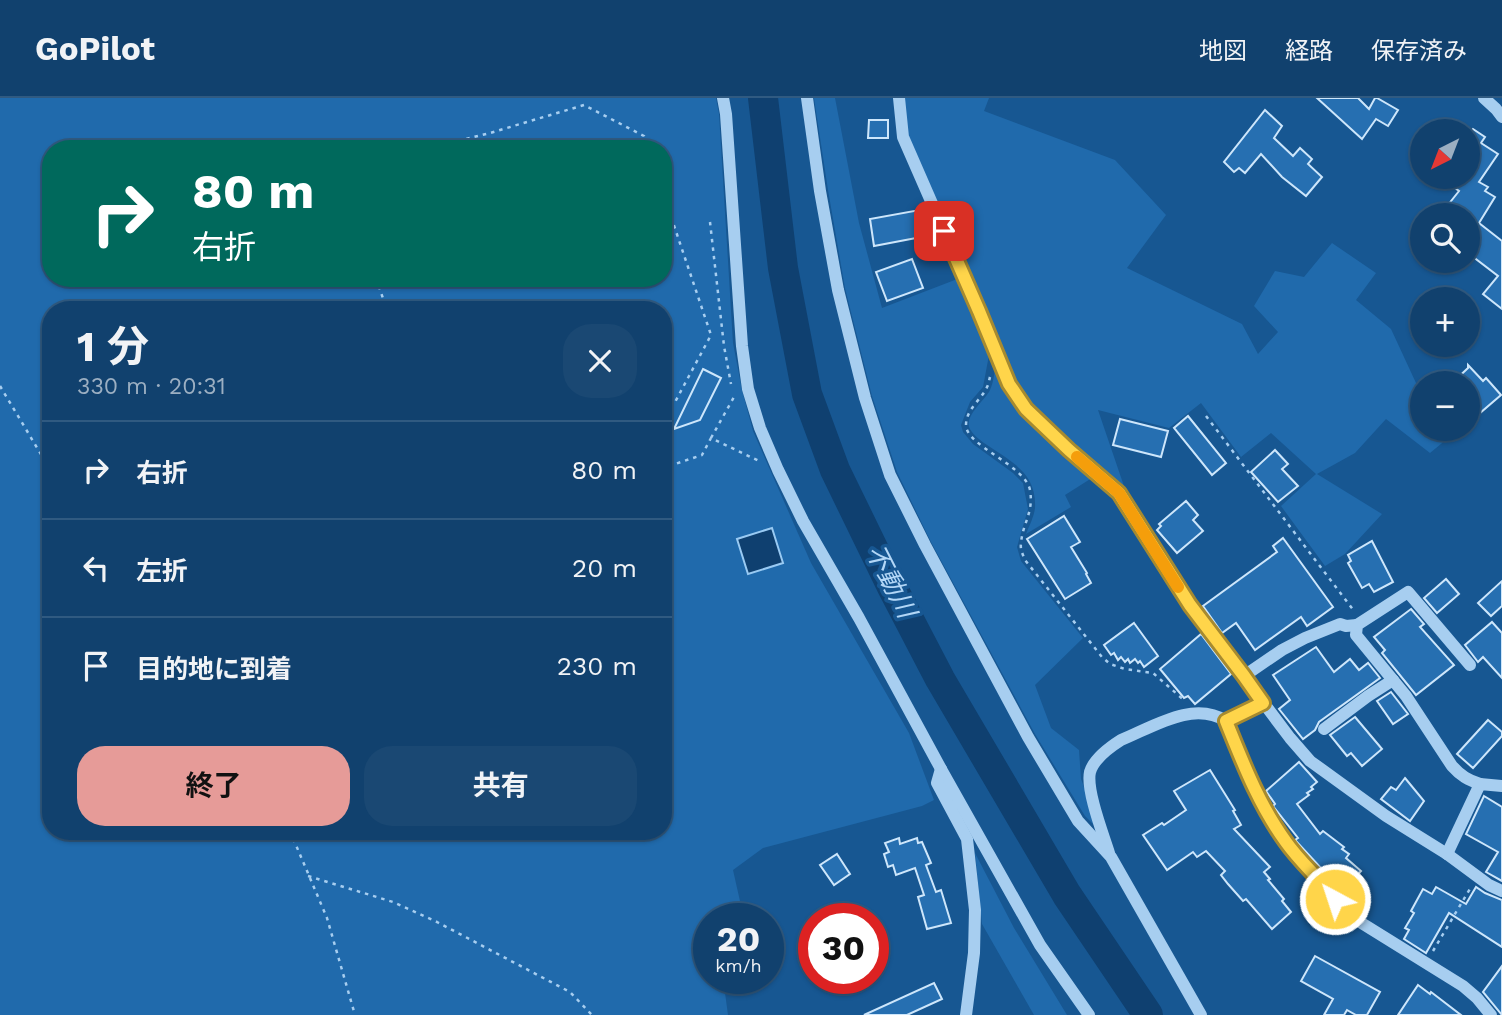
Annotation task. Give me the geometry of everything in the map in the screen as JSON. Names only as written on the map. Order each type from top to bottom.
[{"type":"street","points":[[723,98],[742,346],[748,389],[760,428],[803,521],[941,769],[1040,945],[1089,1015]]},
{"type":"street","points":[[807,98],[838,290],[865,398],[890,475],[1028,737],[1078,821],[1111,857]]},
{"type":"street","points":[[898,98],[903,137],[1009,384],[1026,409],[1119,493],[1190,605],[1310,761],[1386,816],[1502,891]]},
{"type":"street","points":[[1484,98],[1502,117]]},
{"type":"street","points":[[1244,676],[1305,638],[1340,624],[1346,626],[1359,623],[1408,592],[1470,665]]},
{"type":"street","points":[[1359,623],[1356,635],[1406,696],[1460,775],[1480,784],[1502,786]]},
{"type":"street","points":[[1324,729],[1393,680]]},
{"type":"street","points":[[1226,721],[1263,703]]},
{"type":"street","points":[[1201,1015],[1111,857],[1090,791],[1090,772],[1106,751],[1121,740],[1185,713],[1197,712],[1226,721],[1268,817],[1288,845],[1347,914],[1463,986],[1491,1015]]},
{"type":"street","points":[[941,769],[937,783],[967,839],[974,895],[974,953],[966,1015]]},
{"type":"street","points":[[1447,854],[1480,784]]},
{"type":"path","points":[[462,140],[584,105],[644,135],[646,140]]},
{"type":"path","points":[[672,220],[710,335],[672,405]]},
{"type":"path","points":[[672,465],[702,455],[734,397],[724,346],[710,222]]},
{"type":"path","points":[[995,349],[987,388],[974,404],[966,424],[976,441],[1015,470],[1030,488],[1031,509],[1020,546],[1025,560],[1102,657],[1125,670],[1153,674],[1197,712]]},
{"type":"path","points":[[0,386],[42,456]]},
{"type":"path","points":[[1206,416],[1359,623]]},
{"type":"path","points":[[712,438],[778,470]]},
{"type":"path","points":[[294,840],[327,918],[355,1015]]},
{"type":"path","points":[[308,876],[393,902],[437,922],[570,992],[592,1015]]},
{"type":"path","points":[[1426,963],[1478,877]]},
{"type":"shaded area","points":[[0,98],[716,98],[733,343],[753,431],[811,563],[909,733],[934,800],[922,806],[763,848],[733,870],[740,903],[693,903],[693,994],[725,994],[728,1015],[0,1015]]},
{"type":"shaded area","points":[[814,98],[835,98],[859,223],[882,308],[960,278],[985,341],[989,355],[983,387],[970,402],[961,425],[973,444],[1023,483],[1028,509],[1017,547],[1021,561],[1083,638],[1035,685],[1051,728],[1079,750],[1081,779],[1101,832],[1085,816],[1035,734],[931,542],[897,472],[872,396],[845,288]]},
{"type":"shaded area","points":[[904,98],[989,98],[984,111],[1115,160],[1166,215],[1127,268],[1242,324],[1258,354],[1278,332],[1254,306],[1275,271],[1304,277],[1332,243],[1376,273],[1356,300],[1391,329],[1410,371],[1410,438],[1386,419],[1355,453],[1317,474],[1382,514],[1345,554],[1325,566],[1281,506],[1316,474],[1271,433],[1241,457],[1201,403],[1169,428],[1098,410],[1126,492],[1029,406],[1014,382],[908,135]]},
{"type":"shaded area","points":[[997,363],[1005,386],[1095,476],[1065,495],[1071,507],[1026,534],[1035,508],[1032,485],[1020,469],[980,440],[969,427],[970,417],[990,390]]},
{"type":"shaded area","points":[[1414,441],[1444,441],[1430,453]]},
{"type":"shaded area","points":[[772,528],[783,563],[748,574],[737,539]]},
{"type":"shaded area","points":[[975,853],[1014,928],[1067,1015],[1034,1015],[982,924]]},
{"type":"building","points":[[1317,98],[1358,98],[1369,109],[1377,98],[1398,110],[1388,126],[1376,119],[1362,139]]},
{"type":"building","points":[[1265,110],[1282,126],[1274,138],[1293,156],[1300,148],[1312,159],[1308,164],[1322,177],[1306,196],[1282,177],[1261,154],[1245,173],[1239,168],[1234,172],[1224,162]]},
{"type":"building","points":[[869,120],[888,120],[888,138],[868,138]]},
{"type":"building","points":[[1480,134],[1485,137],[1481,143],[1498,154],[1480,181]]},
{"type":"building","points":[[1480,183],[1488,187],[1485,191],[1495,197],[1480,221],[1480,203],[1450,203],[1459,191],[1456,189],[1480,189]]},
{"type":"building","points":[[925,209],[932,235],[874,246],[870,219]]},
{"type":"building","points":[[1480,224],[1502,241],[1502,309],[1483,294],[1498,276],[1480,262]]},
{"type":"building","points":[[912,259],[923,288],[887,301],[876,272]]},
{"type":"building","points":[[703,369],[721,378],[700,420],[674,429]]},
{"type":"building","points":[[1480,378],[1483,381],[1486,378],[1501,395],[1480,413]]},
{"type":"building","points":[[1188,416],[1226,463],[1212,475],[1174,428]]},
{"type":"building","points":[[1120,419],[1168,431],[1161,457],[1113,445]]},
{"type":"building","points":[[1275,450],[1288,464],[1282,469],[1298,486],[1278,502],[1251,472]]},
{"type":"building","points":[[1186,501],[1198,515],[1193,520],[1203,531],[1177,553],[1157,530],[1161,526],[1159,524]]},
{"type":"building","points":[[1064,516],[1080,542],[1071,547],[1091,583],[1065,599],[1027,539]]},
{"type":"building","points":[[1283,538],[1333,607],[1307,626],[1301,617],[1255,650],[1236,623],[1222,633],[1203,606],[1277,552],[1273,546]]},
{"type":"building","points":[[1372,541],[1393,582],[1374,592],[1369,584],[1362,588],[1348,563],[1351,561],[1348,555]]},
{"type":"building","points":[[1446,579],[1459,594],[1437,613],[1424,598]]},
{"type":"building","points":[[1502,581],[1502,606],[1491,616],[1478,603]]},
{"type":"building","points":[[1411,609],[1424,624],[1420,627],[1454,665],[1416,695],[1382,653],[1385,650],[1374,637]]},
{"type":"building","points":[[1492,622],[1502,633],[1502,678],[1483,657],[1478,662],[1465,645]]},
{"type":"building","points":[[1134,623],[1158,656],[1144,667],[1135,659],[1130,663],[1128,659],[1125,662],[1121,657],[1118,660],[1104,645]]},
{"type":"building","points":[[1201,634],[1231,674],[1195,704],[1188,696],[1184,698],[1160,669]]},
{"type":"building","points":[[1316,647],[1334,672],[1350,659],[1359,670],[1368,663],[1380,678],[1319,722],[1315,730],[1303,739],[1279,709],[1290,700],[1273,675]]},
{"type":"building","points":[[1391,692],[1408,714],[1393,724],[1377,701]]},
{"type":"building","points":[[1355,717],[1382,749],[1362,766],[1351,753],[1347,756],[1330,735]]},
{"type":"building","points":[[1488,720],[1502,732],[1502,736],[1473,768],[1457,754]]},
{"type":"building","points":[[1299,762],[1317,782],[1307,793],[1309,795],[1297,804],[1320,834],[1323,831],[1344,847],[1342,849],[1349,854],[1346,858],[1361,871],[1342,892],[1332,880],[1335,878],[1320,867],[1295,840],[1298,838],[1273,806],[1275,804],[1266,791]]},
{"type":"building","points":[[1210,770],[1235,810],[1233,811],[1241,825],[1234,829],[1270,867],[1264,872],[1291,912],[1272,929],[1246,899],[1243,901],[1228,884],[1221,875],[1225,871],[1206,851],[1197,857],[1193,852],[1167,870],[1143,835],[1186,810],[1174,791]]},
{"type":"building","points":[[1405,778],[1424,801],[1410,821],[1381,799],[1391,787],[1396,790]]},
{"type":"building","points":[[1484,796],[1502,807],[1502,881],[1486,872],[1498,852],[1466,834]]},
{"type":"building","points":[[899,838],[900,844],[917,838],[918,843],[922,842],[931,863],[926,865],[936,892],[941,890],[951,923],[927,929],[918,897],[924,895],[915,868],[896,875],[893,865],[888,867],[884,854],[889,852],[885,843]]},
{"type":"building","points":[[837,854],[850,874],[834,885],[820,865]]},
{"type":"building","points":[[1436,887],[1466,904],[1476,887],[1502,900],[1502,947],[1449,913],[1426,953],[1404,939],[1409,930],[1405,928],[1414,913],[1411,911],[1423,889],[1432,894]]},
{"type":"building","points":[[1315,956],[1380,992],[1367,1015],[1356,1015],[1347,1010],[1344,1015],[1324,1015],[1333,999],[1301,981]]},
{"type":"building","points":[[1502,966],[1502,1015],[1483,992]]},
{"type":"building","points":[[934,983],[942,999],[907,1015],[864,1015]]},
{"type":"building","points":[[1418,985],[1430,994],[1431,992],[1461,1015],[1398,1015]]},
{"type":"waterway","name":"不動川","points":[[763,98],[783,268],[807,394],[835,470],[940,679],[1067,895],[1148,1015]]},
{"type":"slow traffic","points":[[1077,457],[1119,493],[1178,587]]},
{"type":"route","points":[[944,231],[1009,384],[1026,409],[1119,493],[1190,605],[1263,703],[1226,721],[1268,817],[1288,845],[1335,899]]}]
